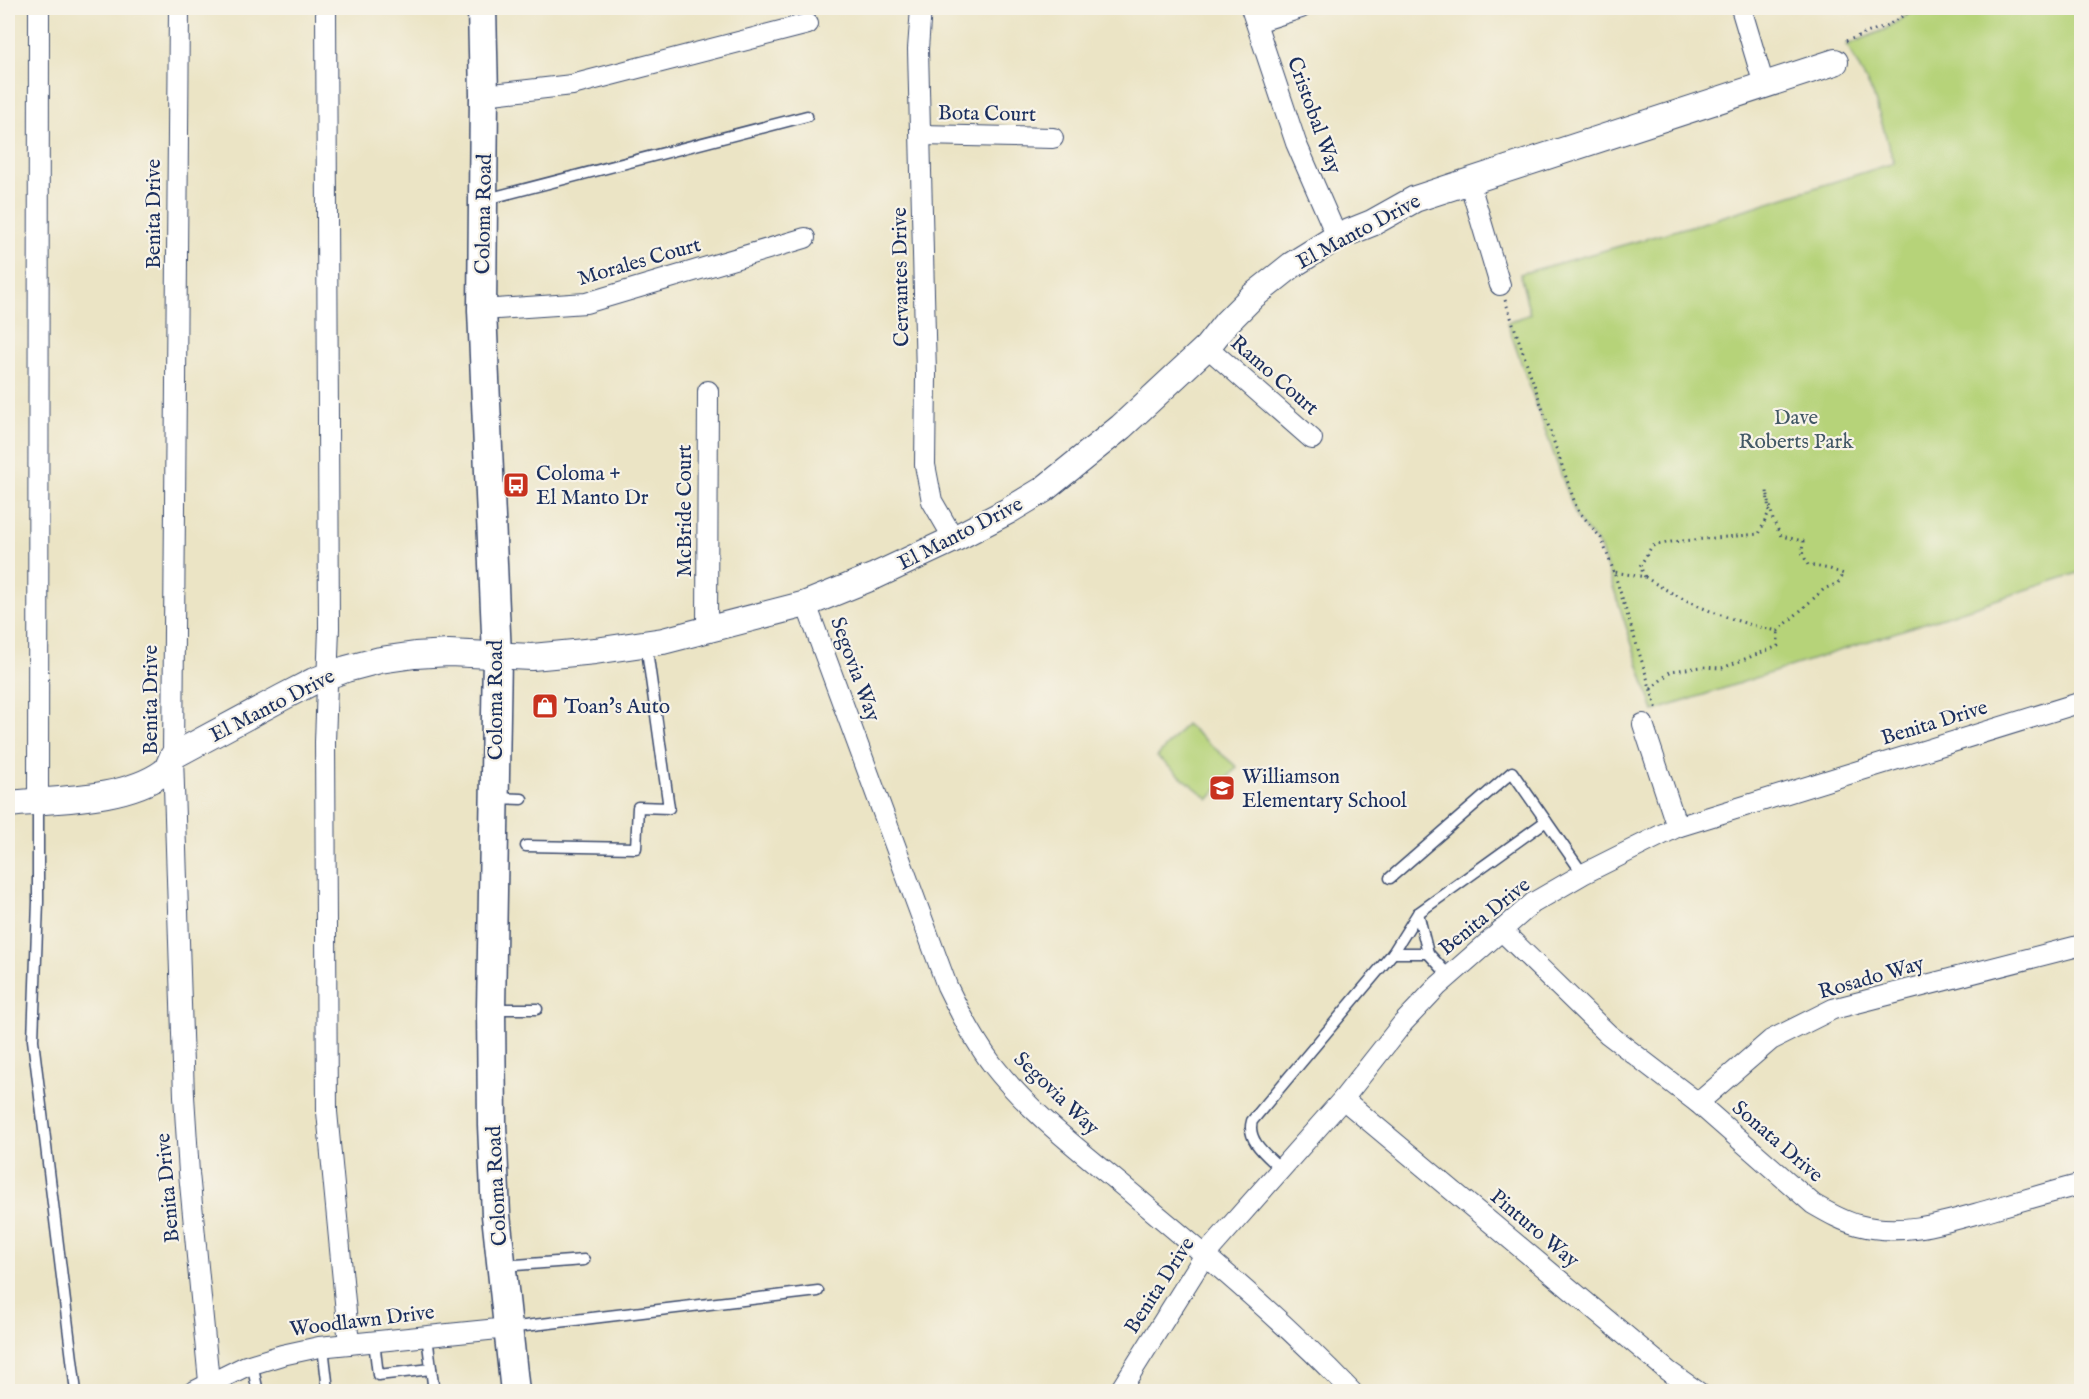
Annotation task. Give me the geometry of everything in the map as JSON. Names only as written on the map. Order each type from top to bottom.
[{"type":"main road","name":"Coloma Road","points":[[482,8],[484,95],[482,310],[497,656],[508,799],[491,1009],[492,1136],[496,1215],[515,1392]]},
{"type":"street","points":[[38,801],[39,8]]},
{"type":"street","name":"Benita Drive","points":[[179,8],[173,756],[184,1096],[204,1388]]},
{"type":"street","points":[[326,8],[327,1112],[349,1344]]},
{"type":"street","name":"Cervantes Drive","points":[[921,8],[918,49],[926,375],[925,465],[932,501],[954,539]]},
{"type":"street","points":[[1254,15],[1301,8]]},
{"type":"street","points":[[1741,8],[1764,85]]},
{"type":"street","name":"Cristobal Way","points":[[1254,15],[1296,143],[1337,237]]},
{"type":"street","points":[[484,95],[572,85],[808,24]]},
{"type":"street","name":"El Manto Drive","points":[[8,804],[112,793],[139,785],[166,771],[173,756],[283,697],[328,675],[380,660],[415,654],[449,653],[532,657],[646,643],[707,631],[806,604],[875,576],[954,539],[1043,490],[1121,427],[1207,347],[1226,323],[1253,296],[1292,265],[1337,237],[1372,223],[1415,199],[1764,85],[1841,52]]},
{"type":"street","name":"Bota Court","points":[[921,135],[1053,138]]},
{"type":"street","points":[[1470,181],[1500,285]]},
{"type":"street","name":"Morales Court","points":[[482,310],[586,303],[805,238]]},
{"type":"street","name":"Ramo Court","points":[[1207,347],[1312,439]]},
{"type":"street","name":"McBride Court","points":[[707,631],[708,391]]},
{"type":"street","name":"Segovia Way","points":[[806,604],[938,962],[964,1020],[992,1064],[1035,1111],[1319,1357],[1352,1392]]},
{"type":"street","name":"Benita Drive","points":[[1119,1392],[1205,1256],[1343,1098],[1403,1023],[1449,976],[1533,903],[1583,874],[1677,826],[2082,702]]},
{"type":"street","points":[[1650,717],[1677,826]]},
{"type":"street","name":"Sonata Drive","points":[[1501,930],[1608,1034],[1698,1103],[1813,1204],[1835,1217],[1858,1225],[1883,1229],[1909,1229],[1935,1225],[2082,1184]]},
{"type":"street","name":"Rosado Way","points":[[1698,1103],[1771,1040],[1833,1009],[2082,945]]},
{"type":"street","name":"Pinturo Way","points":[[1343,1098],[1668,1371],[1698,1392]]},
{"type":"street","name":"Woodlawn Drive","points":[[204,1388],[252,1364],[282,1354],[374,1341],[508,1328]]},
{"type":"lane","points":[[483,200],[807,116]]},
{"type":"lane","points":[[526,846],[636,848],[638,807],[669,808],[646,643]]},
{"type":"lane","points":[[1390,878],[1512,772],[1583,874]]},
{"type":"lane","points":[[38,801],[38,902],[33,1040],[76,1392]]},
{"type":"lane","points":[[1281,1169],[1253,1140],[1250,1132],[1252,1121],[1393,953],[1418,913],[1546,821]]},
{"type":"lane","points":[[1418,913],[1428,952],[1449,976]]},
{"type":"lane","points":[[1393,953],[1428,952]]},
{"type":"lane","points":[[491,1009],[537,1009]]},
{"type":"lane","points":[[501,1266],[584,1260]]},
{"type":"lane","points":[[508,1328],[818,1291]]},
{"type":"lane","points":[[427,1336],[434,1392]]},
{"type":"lane","points":[[374,1341],[378,1375],[431,1369]]},
{"type":"lane","points":[[321,1392],[328,1390],[323,1347]]},
{"type":"lane","points":[[252,1364],[258,1392]]},
{"type":"path","points":[[1841,52],[1916,8]]},
{"type":"path","points":[[1500,285],[1577,509],[1601,538],[1614,572],[1651,689],[1650,717]]},
{"type":"path","points":[[1645,577],[1640,566],[1652,546],[1671,542],[1759,534],[1768,512],[1767,491],[1773,520],[1781,536],[1803,542],[1802,552],[1808,566],[1830,569],[1844,574],[1838,583],[1824,589],[1778,631],[1778,646],[1722,669],[1702,667],[1671,671],[1651,689]]},
{"type":"path","points":[[1614,572],[1645,577],[1674,596],[1746,625],[1778,631]]},
{"type":"green space","name":"Dave Roberts Park","points":[[1918,8],[2081,8],[2081,572],[1654,711],[1600,547],[1577,519],[1507,323],[1530,314],[1520,274],[1702,223],[1894,163],[1873,94],[1847,45],[1884,30]]},
{"type":"green space","points":[[1186,724],[1237,767],[1209,799],[1157,757]]},
{"type":"place","name":"Coloma + El Manto Dr","points":[[516,485]]},
{"type":"place","name":"Toan's Auto","points":[[545,706]]},
{"type":"place","name":"Williamson Elementary School","points":[[1222,788]]}]
